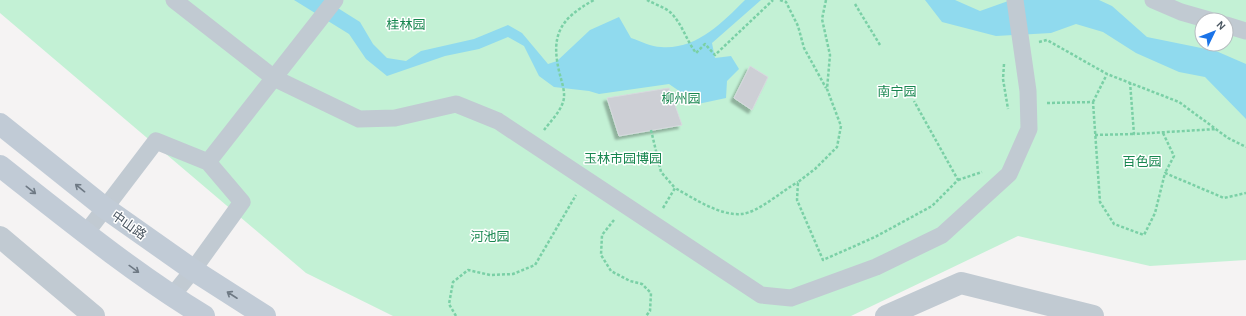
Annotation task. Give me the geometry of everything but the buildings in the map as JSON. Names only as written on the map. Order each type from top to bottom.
[{"type":"main road","name":"中山路","points":[[0,124],[105,208],[193,270],[265,316]]},
{"type":"main road","points":[[0,166],[86,233],[172,296],[204,316]]},
{"type":"street","points":[[174,0],[274,78],[359,119],[395,118],[456,104],[498,121],[761,295],[790,298],[876,267],[942,235],[1009,174],[1030,129],[1015,0]]},
{"type":"street","points":[[1153,0],[1194,16]]},
{"type":"street","points":[[208,162],[329,7]]},
{"type":"street","points":[[1234,27],[1246,31]]},
{"type":"street","points":[[86,233],[156,141],[208,162],[242,202],[193,270],[172,296]]},
{"type":"street","points":[[0,237],[94,316]]},
{"type":"street","points":[[886,316],[961,283],[1093,316]]},
{"type":"path","points":[[534,145],[563,102],[563,88],[557,61],[556,38],[568,18],[594,0]]},
{"type":"path","points":[[647,0],[670,12],[682,29],[688,43],[696,53],[705,44],[715,55],[773,0]]},
{"type":"path","points":[[651,130],[661,172],[675,188],[714,210],[742,214],[758,208],[798,182],[815,169],[837,147],[841,126],[826,89],[804,48],[798,26],[786,2],[780,0]]},
{"type":"path","points":[[826,0],[822,19],[830,56],[826,89]]},
{"type":"path","points":[[855,4],[880,45]]},
{"type":"path","points":[[1008,110],[1003,79],[1005,57],[1020,41],[1047,40],[1107,74],[1179,102],[1216,129],[1246,147]]},
{"type":"path","points":[[1107,74],[1093,102],[1100,202],[1114,224],[1144,235],[1155,213],[1165,174],[1174,156],[1163,132]]},
{"type":"path","points":[[1130,82],[1134,134]]},
{"type":"path","points":[[914,101],[958,180]]},
{"type":"path","points":[[1028,103],[1093,102]]},
{"type":"path","points":[[1096,135],[1216,129]]},
{"type":"path","points":[[798,182],[797,200],[823,260],[875,237],[932,206],[958,180],[984,171]]},
{"type":"path","points":[[1165,174],[1224,198],[1246,194]]},
{"type":"path","points":[[456,316],[449,304],[453,282],[468,270],[490,275],[513,274],[535,265],[586,179]]},
{"type":"path","points":[[654,224],[675,188]]},
{"type":"path","points":[[624,204],[612,225],[602,235],[601,255],[611,271],[630,281],[642,284],[651,293],[650,311],[646,316]]},
{"type":"green space","name":"玉林市园博园","points":[[0,0],[1246,0],[1246,260],[1150,266],[1018,236],[851,316],[393,316],[306,273],[0,13]]},
{"type":"water","points":[[294,0],[325,0],[360,22],[373,44],[387,58],[406,61],[421,51],[474,39],[508,25],[522,33],[548,64],[557,61],[590,30],[619,17],[631,38],[654,46],[674,47],[697,40],[708,33],[718,26],[745,0],[761,0],[712,43],[715,58],[731,56],[739,69],[727,81],[726,98],[698,104],[669,84],[599,94],[589,91],[554,87],[539,76],[524,46],[508,37],[479,49],[445,56],[387,76],[366,59],[349,34]]},
{"type":"water","points":[[925,0],[955,0],[980,11],[1011,0],[1099,0],[1112,6],[1147,37],[1194,47],[1194,52],[1218,52],[1246,64],[1246,119],[1205,77],[1179,72],[1136,53],[1103,32],[1076,24],[1051,33],[996,36],[942,22]]},
{"type":"park label","name":"桂林园","points":[[406,24]]},
{"type":"park label","name":"南宁园","points":[[897,91]]},
{"type":"park label","name":"柳州园","points":[[681,98]]},
{"type":"park label","name":"百色园","points":[[1142,161]]},
{"type":"park label","name":"河池园","points":[[490,236]]}]
